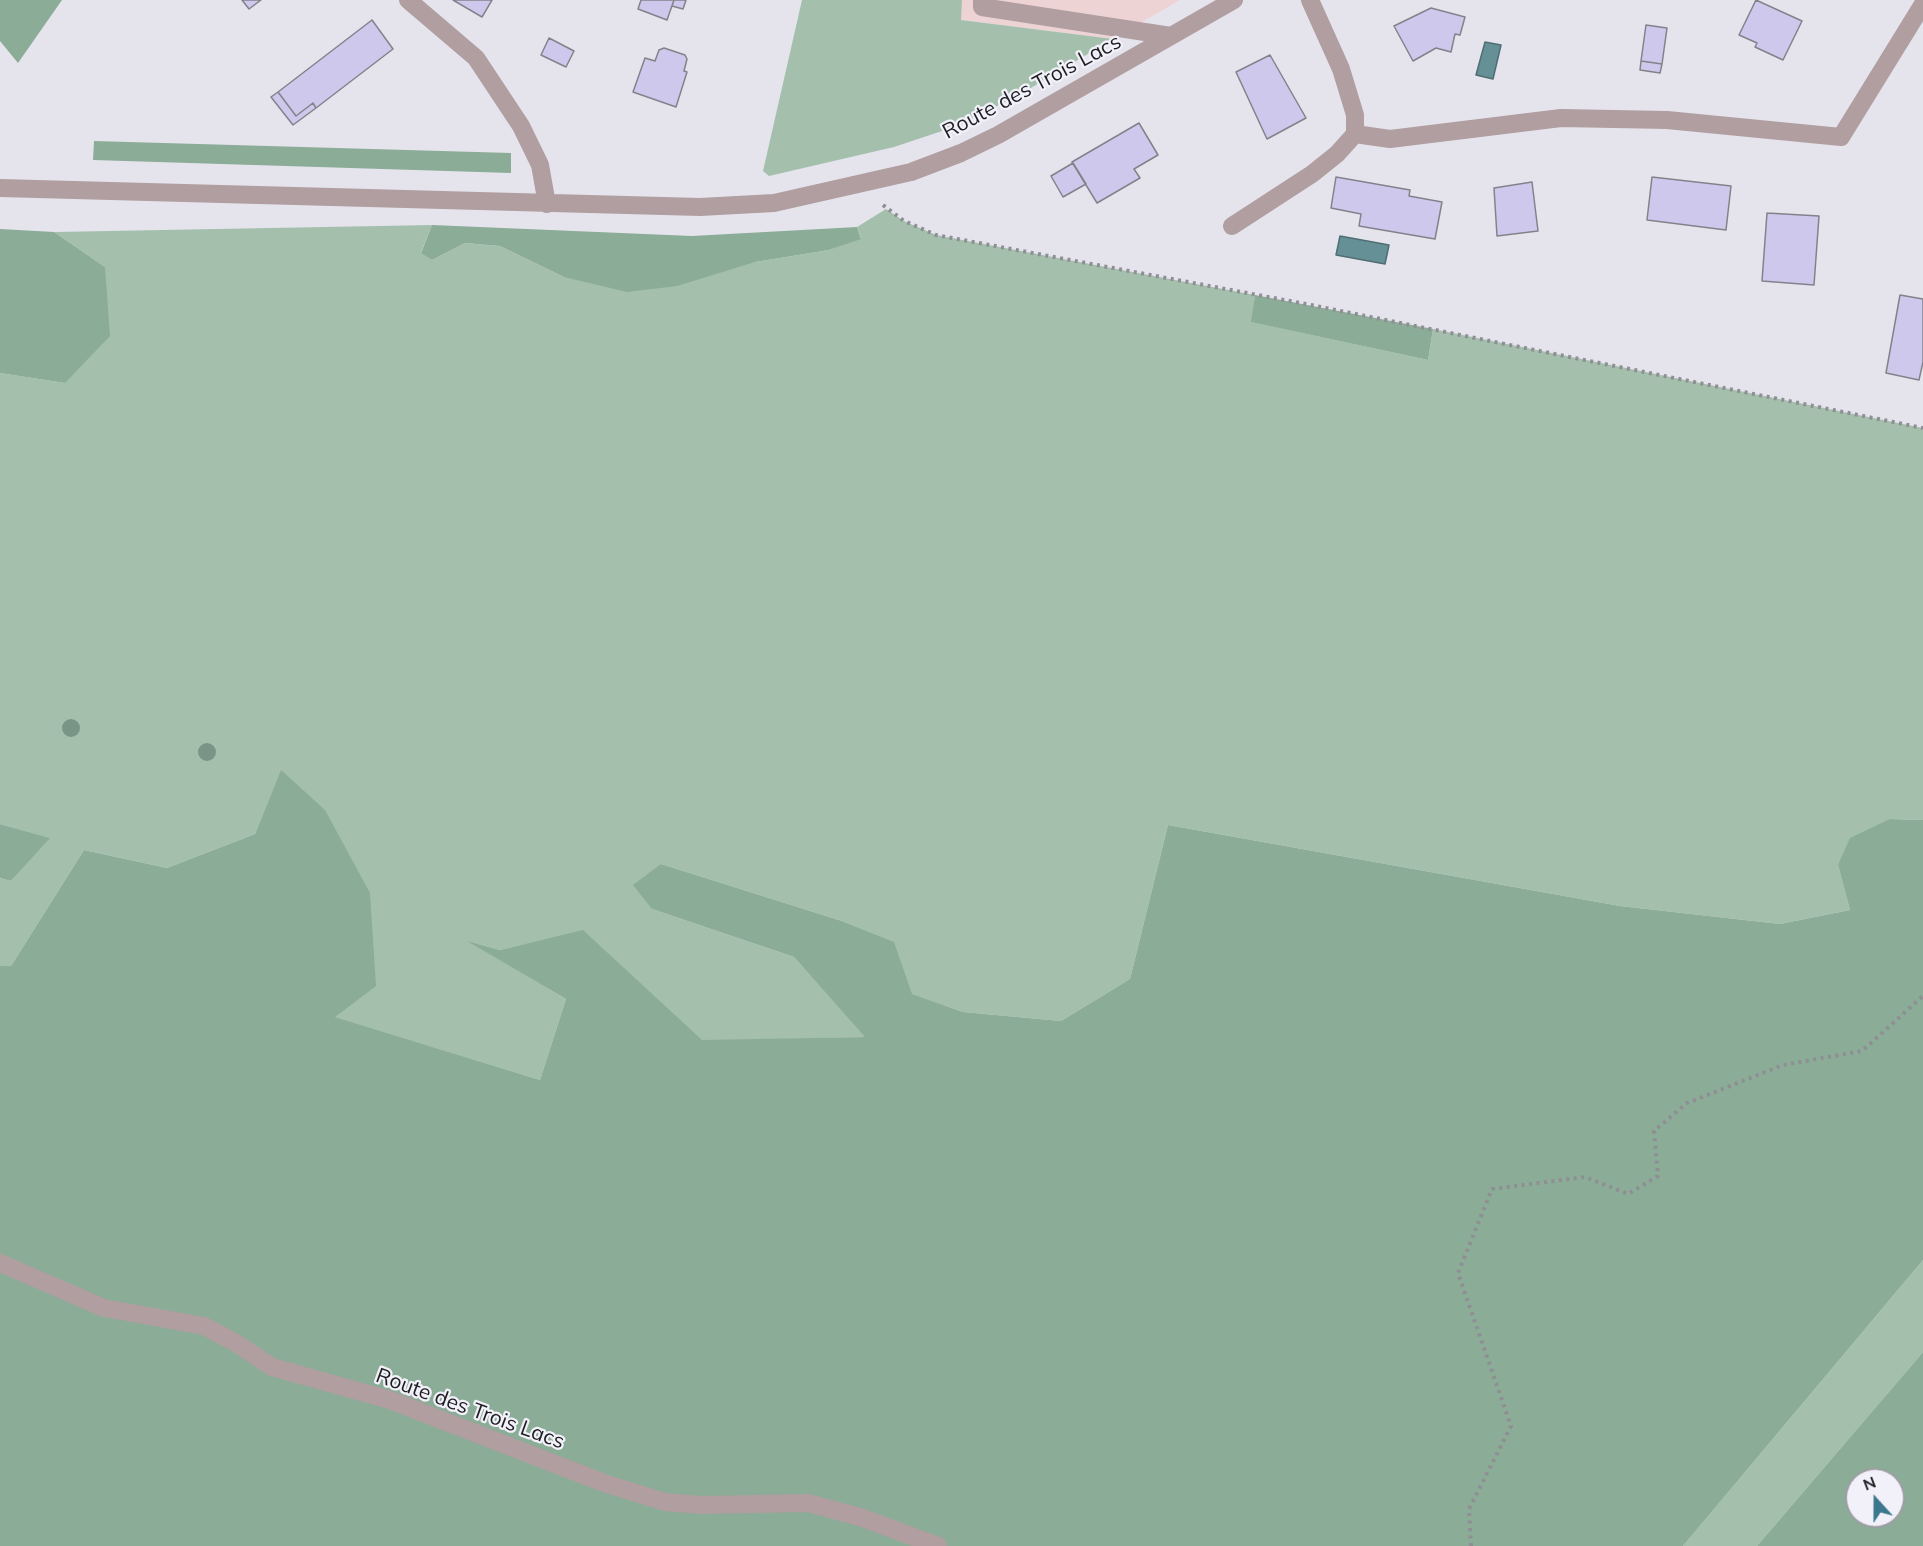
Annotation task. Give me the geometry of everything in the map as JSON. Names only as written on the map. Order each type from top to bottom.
[{"type":"street","points":[[408,0],[476,58],[521,126],[540,165],[547,204]]},
{"type":"street","points":[[982,0],[982,7],[1171,36]]},
{"type":"street","name":"Route des Trois Lacs","points":[[0,188],[700,207],[774,203],[910,172],[961,153],[1234,0]]},
{"type":"street","points":[[1232,226],[1312,174],[1337,154],[1355,134],[1355,115],[1341,69],[1310,0]]},
{"type":"street","points":[[1355,134],[1390,139],[1410,138],[1511,122],[1561,118],[1667,120],[1841,137],[1923,4]]},
{"type":"street","name":"Route des Trois Lacs","points":[[0,1263],[104,1308],[204,1326],[236,1343],[272,1367],[390,1400],[604,1483],[655,1499],[701,1505],[808,1503],[860,1516],[938,1546]]},
{"type":"path","points":[[866,183],[886,209],[904,221],[936,235],[1306,304],[1923,428]]},
{"type":"path","points":[[1472,1546],[1469,1509],[1511,1426],[1458,1273],[1492,1188],[1585,1177],[1628,1194],[1658,1176],[1654,1131],[1687,1103],[1783,1065],[1862,1052],[1923,996]]},
{"type":"shaded area","points":[[962,0],[1180,0],[1113,39],[960,20]]},
{"type":"green space","points":[[0,0],[62,0],[18,63],[0,41]]},
{"type":"green space","points":[[802,0],[962,0],[961,20],[1113,39],[1024,92],[960,125],[894,147],[769,176],[763,171]]},
{"type":"green space","points":[[94,141],[511,153],[511,173],[93,160]]},
{"type":"green space","points":[[886,209],[904,221],[936,235],[1255,295],[1252,322],[1428,360],[1433,329],[1923,428],[1923,820],[1890,819],[1838,865],[1850,910],[1780,924],[1620,906],[1168,825],[1130,979],[1061,1021],[963,1012],[911,994],[893,942],[842,921],[661,864],[652,909],[794,957],[866,1037],[702,1041],[583,931],[500,950],[470,942],[566,999],[540,1080],[334,1017],[281,771],[255,834],[167,868],[84,850],[11,966],[0,966],[0,878],[11,881],[49,838],[0,824],[0,373],[65,383],[105,267],[54,232],[432,225],[421,252],[432,260],[465,243],[500,246],[564,277],[755,262],[829,250],[861,238],[857,227]]},
{"type":"green space","points":[[432,225],[692,236],[857,227],[861,239],[829,250],[755,262],[677,286],[627,292],[564,277],[500,246],[465,243],[432,260],[421,253]]},
{"type":"green space","points":[[0,229],[54,232],[105,267],[110,336],[65,383],[0,373]]},
{"type":"green space","points":[[1255,295],[1433,329],[1428,360],[1251,322]]},
{"type":"green space","points":[[281,770],[325,810],[370,893],[376,986],[335,1017],[540,1080],[566,999],[467,941],[500,950],[583,930],[702,1040],[865,1037],[794,957],[652,909],[633,885],[661,864],[842,921],[894,942],[912,994],[963,1012],[1061,1021],[1130,979],[1168,825],[1620,906],[1780,924],[1850,910],[1838,865],[1850,838],[1890,819],[1923,820],[1923,1260],[1683,1546],[0,1546],[0,966],[11,966],[84,850],[167,868],[255,834]]},
{"type":"green space","points":[[0,824],[50,838],[11,881],[0,878]]},
{"type":"green space","points":[[1923,1260],[1923,1352],[1757,1546],[1683,1546]]},
{"type":"green space","points":[[1923,1352],[1923,1546],[1757,1546]]},
{"type":"water","points":[[1485,42],[1501,45],[1493,79],[1476,75]]},
{"type":"water","points":[[1340,236],[1389,245],[1385,264],[1336,255]]},
{"type":"building","points":[[242,0],[261,0],[249,9]]},
{"type":"building","points":[[453,0],[492,0],[482,17]]},
{"type":"building","points":[[641,0],[674,0],[667,20],[638,9]]},
{"type":"building","points":[[674,0],[686,0],[683,9],[672,6]]},
{"type":"building","points":[[1756,0],[1802,21],[1783,60],[1755,47],[1757,43],[1739,35]]},
{"type":"building","points":[[1431,8],[1465,17],[1460,35],[1455,34],[1451,52],[1436,48],[1413,61],[1394,26]]},
{"type":"building","points":[[372,20],[393,49],[316,108],[313,103],[296,116],[278,92]]},
{"type":"building","points":[[1646,25],[1667,28],[1662,64],[1641,61]]},
{"type":"building","points":[[549,38],[574,51],[566,67],[541,55]]},
{"type":"building","points":[[664,48],[685,55],[687,59],[684,71],[687,72],[676,107],[633,92],[645,58],[655,61],[659,50]]},
{"type":"building","points":[[1270,55],[1306,118],[1267,139],[1236,72]]},
{"type":"building","points":[[1641,61],[1662,64],[1660,73],[1640,70]]},
{"type":"building","points":[[278,92],[296,116],[313,103],[316,108],[293,125],[271,97]]},
{"type":"building","points":[[1139,123],[1158,155],[1134,169],[1140,178],[1097,203],[1072,162]]},
{"type":"building","points":[[1073,163],[1086,184],[1063,197],[1051,176]]},
{"type":"building","points":[[1336,177],[1410,190],[1409,196],[1442,202],[1435,239],[1359,226],[1361,214],[1331,208]]},
{"type":"building","points":[[1652,177],[1731,186],[1726,230],[1647,220]]},
{"type":"building","points":[[1532,182],[1538,231],[1497,236],[1494,188]]},
{"type":"building","points":[[1767,213],[1819,216],[1814,285],[1762,281]]},
{"type":"building","points":[[1900,295],[1923,299],[1923,362],[1919,380],[1886,373]]}]
